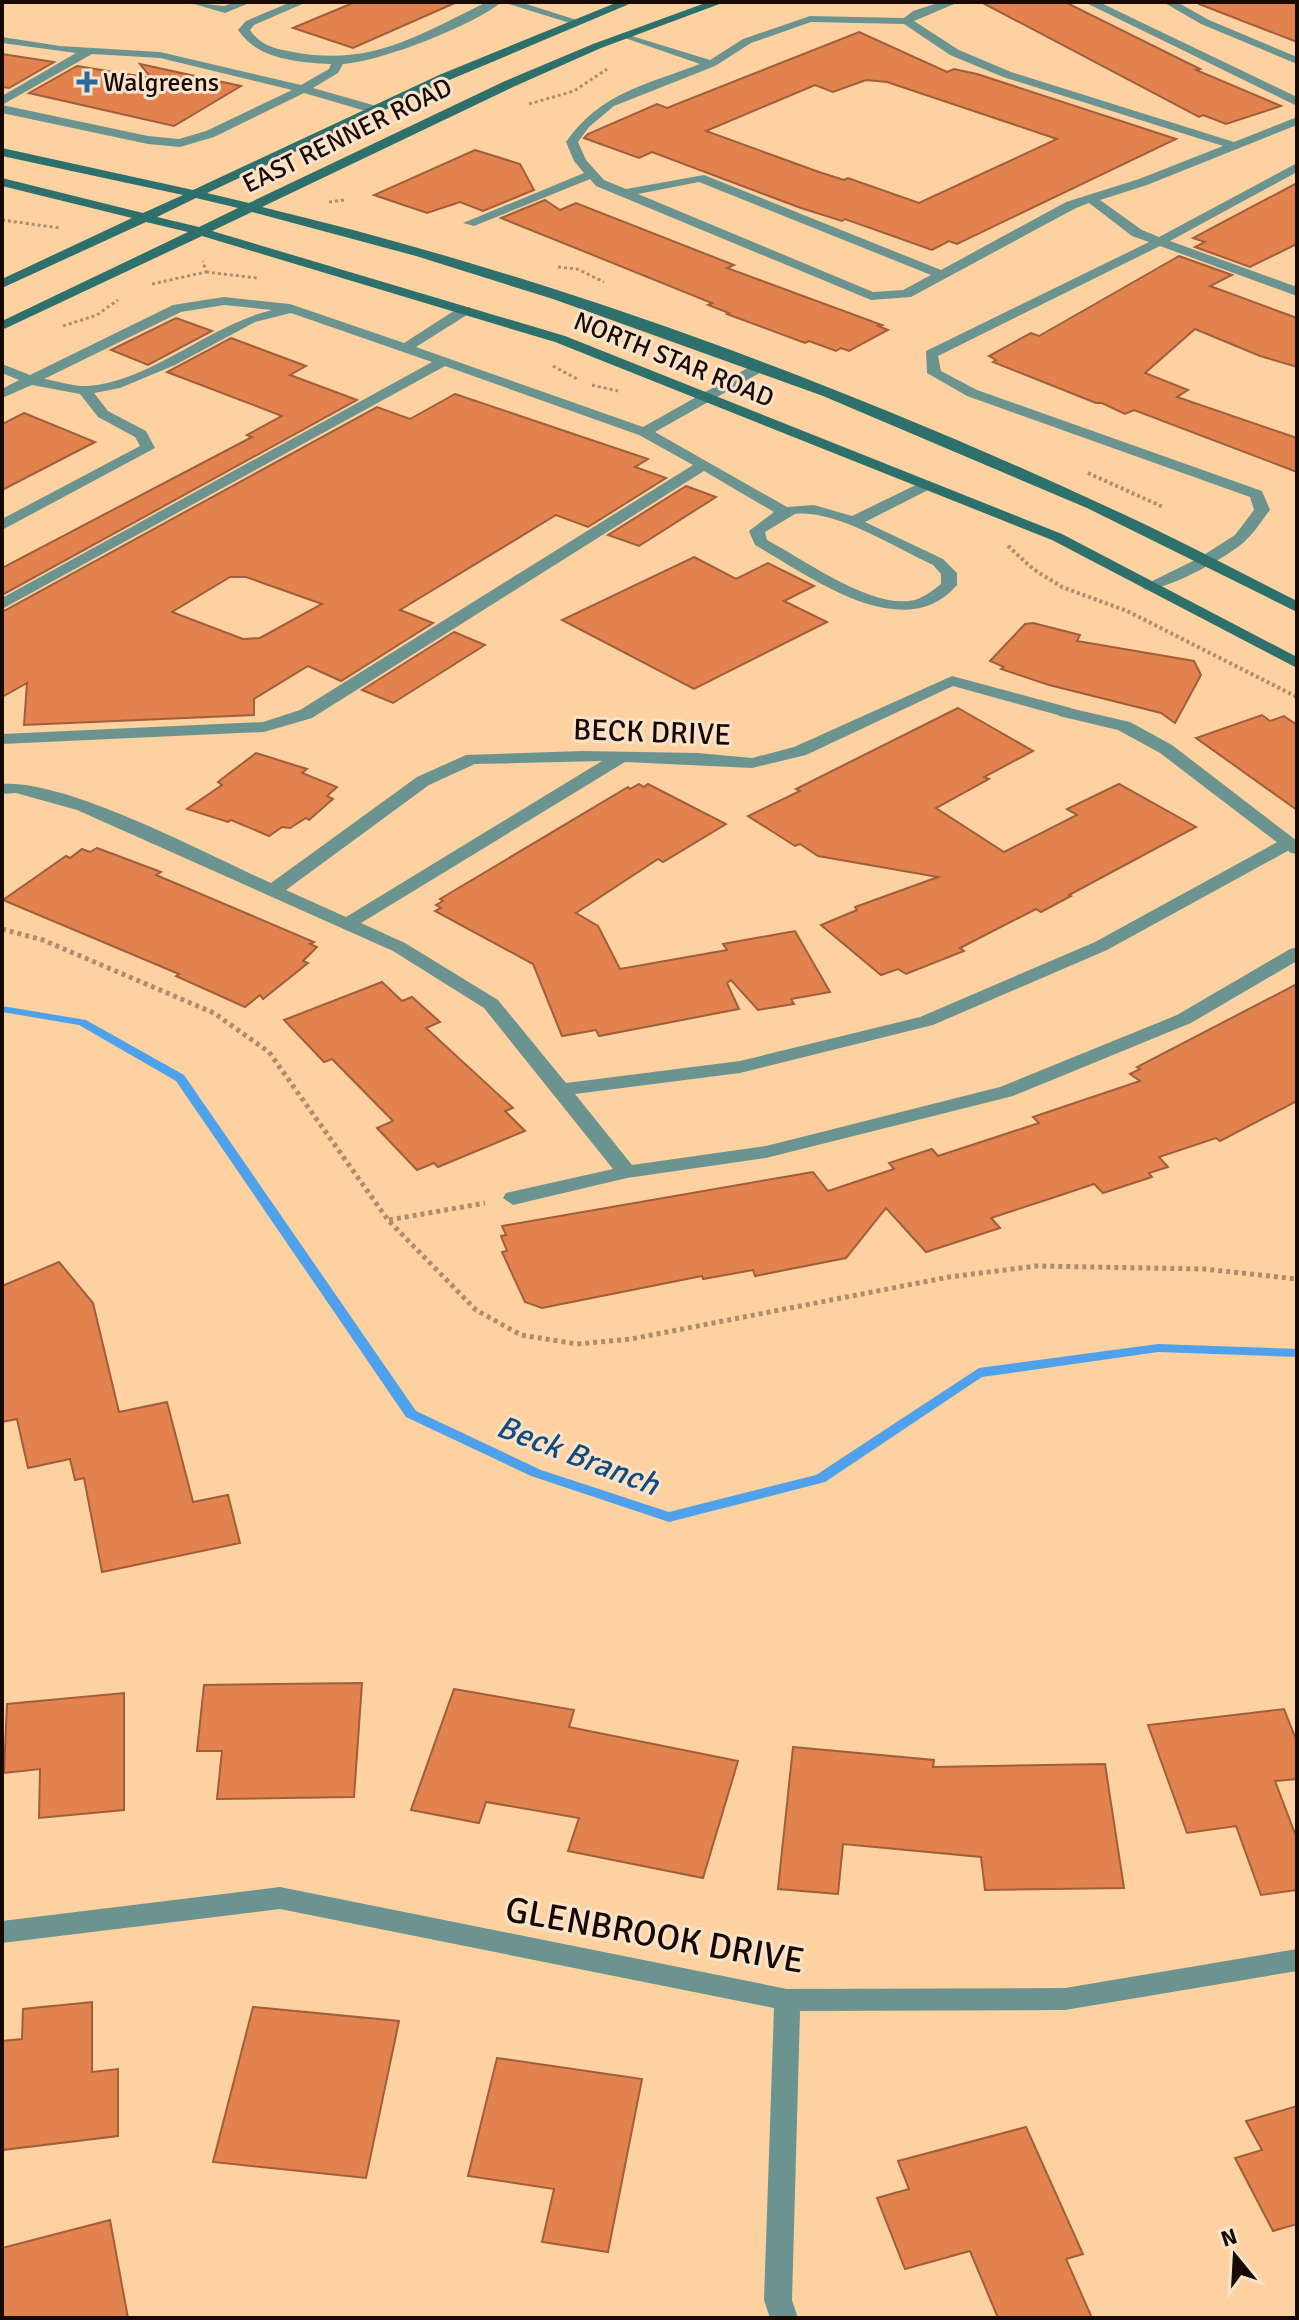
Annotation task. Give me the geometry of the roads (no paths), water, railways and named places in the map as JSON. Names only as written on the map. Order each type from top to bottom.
[{"type":"main road","name":"EAST RENNER ROAD","points":[[2,284],[376,110],[628,2]]},
{"type":"main road","name":"EAST RENNER ROAD","points":[[2,326],[509,84],[626,35],[719,2]]},
{"type":"main road","points":[[577,22],[626,35]]},
{"type":"main road","name":"NORTH STAR ROAD","points":[[2,152],[254,207],[542,292],[686,339],[942,439],[1094,506],[1297,607]]},
{"type":"main road","name":"NORTH STAR ROAD","points":[[2,182],[203,232],[560,339],[1057,537],[1297,663]]},
{"type":"street","points":[[193,2],[225,10],[246,2]]},
{"type":"street","points":[[301,2],[250,23],[244,30],[249,38],[268,51],[339,61],[377,56],[496,2]]},
{"type":"street","points":[[508,2],[577,22]]},
{"type":"street","points":[[907,21],[917,13],[953,2]]},
{"type":"street","points":[[1090,2],[1297,102]]},
{"type":"street","points":[[1169,2],[1205,22],[1297,61]]},
{"type":"street","points":[[1235,146],[1120,108],[1010,77],[926,37],[907,21],[810,19],[747,41],[711,64],[610,103],[585,124],[572,142],[580,161],[600,183],[871,296],[906,294],[1071,205],[1235,146],[1297,121]]},
{"type":"street","points":[[626,35],[711,64]]},
{"type":"street","points":[[2,40],[90,51],[160,55],[376,110]]},
{"type":"street","points":[[2,101],[90,51]]},
{"type":"street","points":[[2,109],[148,140],[180,143],[210,134],[303,89],[334,71],[339,61]]},
{"type":"street","points":[[1150,586],[1204,561],[1240,538],[1262,510],[1257,494],[972,393],[934,373],[931,354],[1160,241],[1297,167]]},
{"type":"street","points":[[469,223],[592,174]]},
{"type":"street","points":[[626,193],[700,178],[943,275]]},
{"type":"street","points":[[1091,199],[1137,233],[1297,292]]},
{"type":"street","points":[[1282,287],[1297,279]]},
{"type":"street","points":[[2,394],[178,308],[224,301],[262,303],[292,309],[406,347],[644,432],[784,511]]},
{"type":"street","points":[[2,368],[30,380],[85,391],[115,385],[170,362],[250,319],[292,309]]},
{"type":"street","points":[[406,347],[465,310]]},
{"type":"street","points":[[2,604],[444,361]]},
{"type":"street","points":[[644,432],[760,367]]},
{"type":"street","points":[[2,525],[148,448],[141,434],[103,414],[85,391]]},
{"type":"street","points":[[2,739],[264,727],[306,714],[704,465]]},
{"type":"street","points":[[853,522],[927,485]]},
{"type":"street","points":[[798,506],[820,509],[853,522],[938,562],[949,573],[949,585],[935,597],[913,606],[878,604],[760,542],[757,531],[784,511],[798,506]]},
{"type":"street","name":"BECK DRIVE","points":[[274,890],[423,781],[472,759],[621,756],[752,763],[800,751],[952,681],[1124,726],[1166,749],[1293,846]]},
{"type":"street","points":[[348,923],[621,756]]},
{"type":"street","points":[[2,789],[16,788],[83,806],[399,947],[491,1004],[627,1172]]},
{"type":"street","points":[[561,1090],[740,1067],[926,1021],[1101,946],[1293,846]]},
{"type":"street","points":[[513,1198],[627,1172],[766,1152],[1006,1092],[1184,1019],[1297,953]]},
{"type":"street","name":"GLENBROOK DRIVE","points":[[2,1932],[280,1898],[787,2000],[1065,1999],[1297,1960]]},
{"type":"street","points":[[784,2318],[778,2300],[787,2000]]},
{"type":"waterway","name":"Beck Branch","points":[[2,1009],[82,1022],[180,1078],[411,1414],[536,1473],[669,1517],[820,1479],[979,1373],[1158,1348],[1297,1353]]},
{"type":"place","name":"Walgreens","points":[[87,82]]}]
